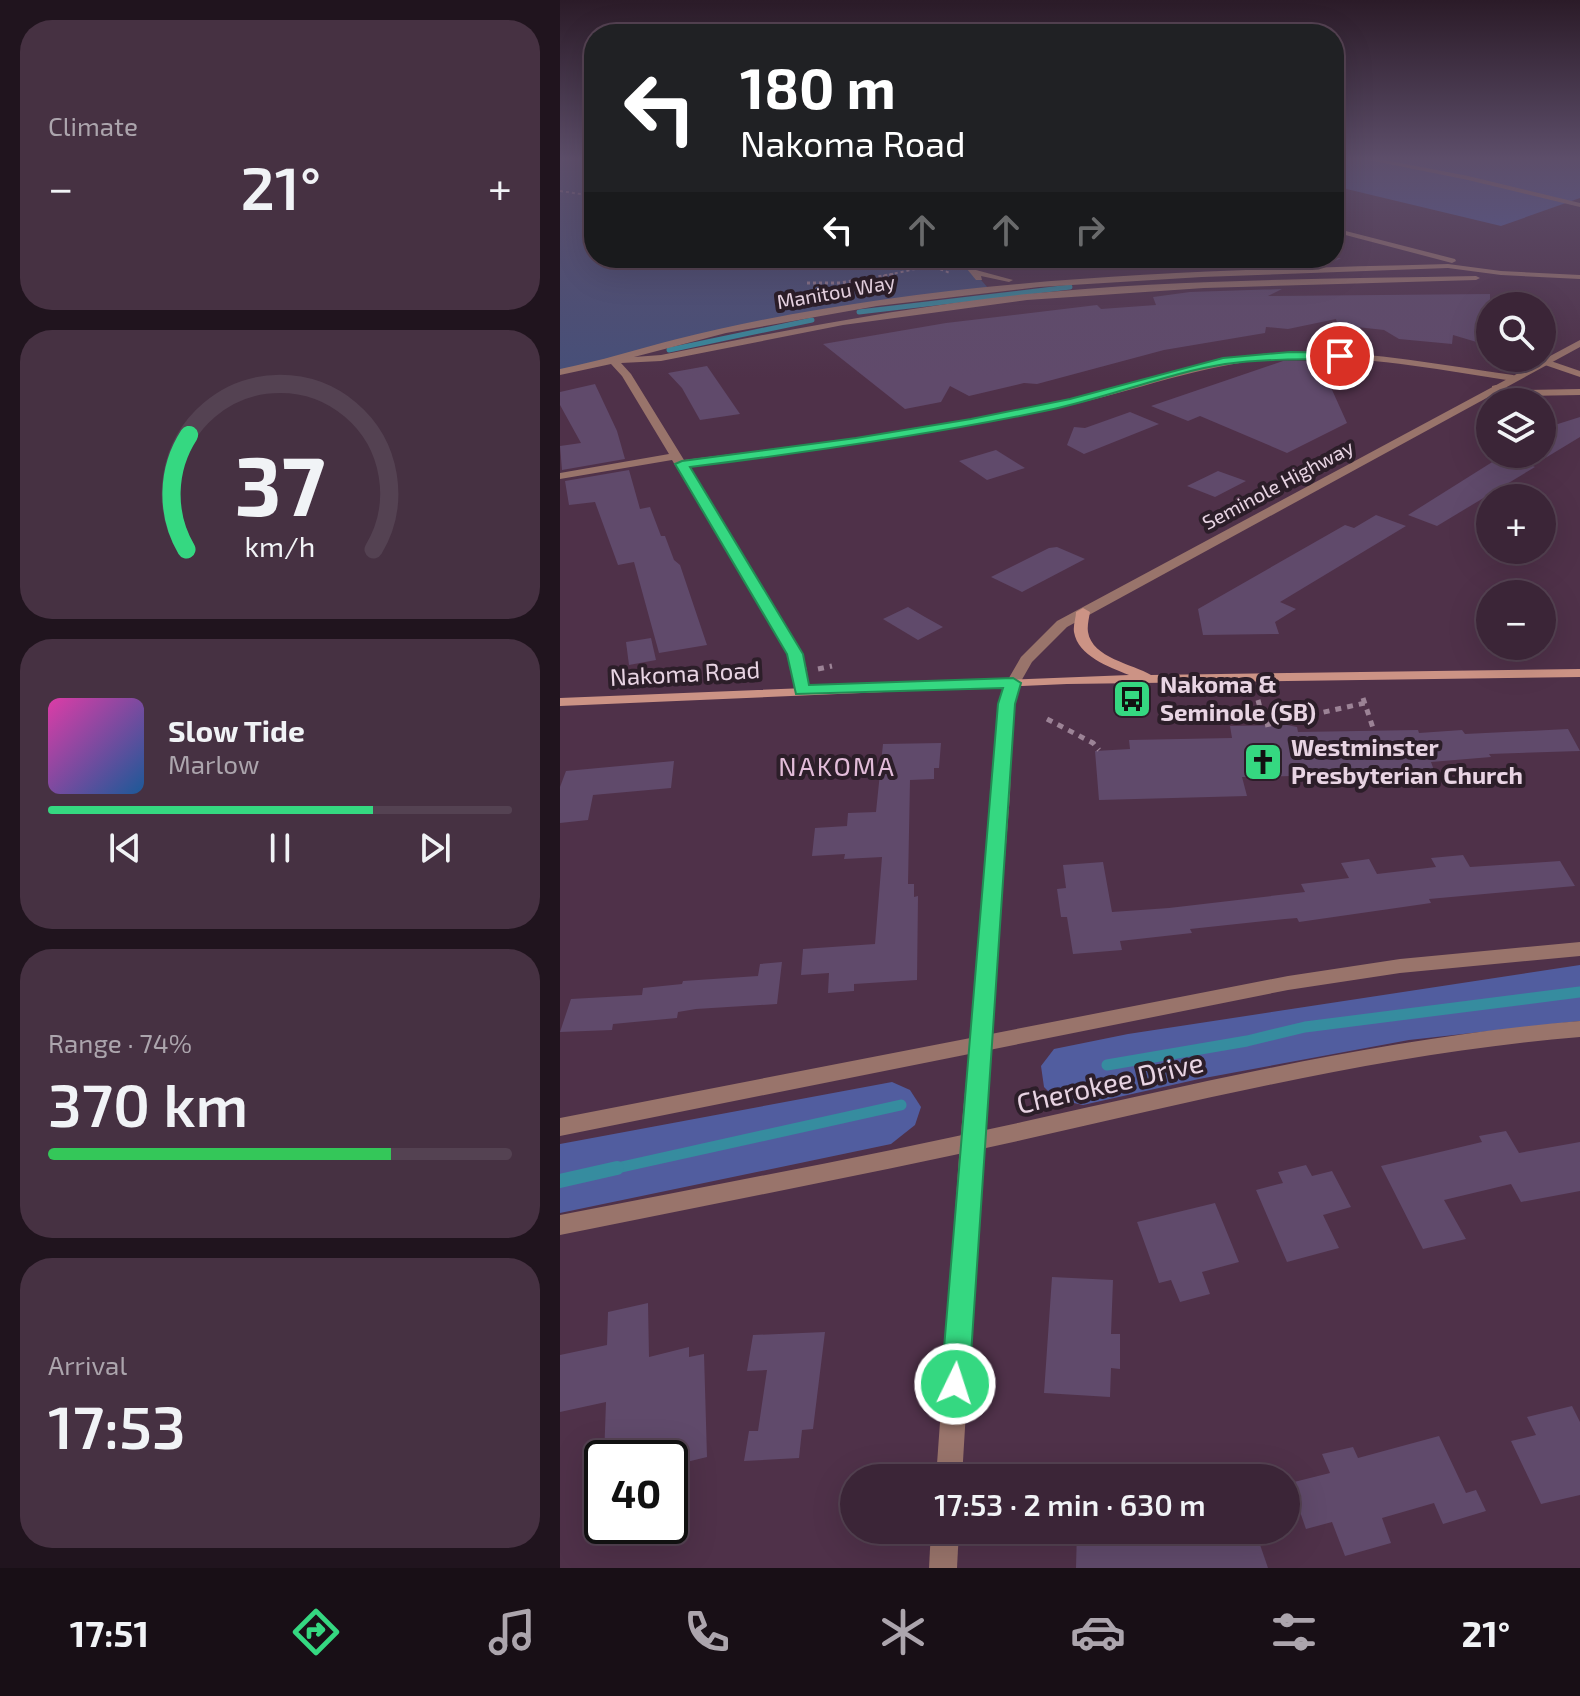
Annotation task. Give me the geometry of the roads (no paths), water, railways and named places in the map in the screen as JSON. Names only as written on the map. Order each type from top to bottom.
[{"type":"main road","points":[[1083,612],[1081,633],[1089,646],[1125,669],[1158,680]]},
{"type":"main road","name":"Nakoma Road","points":[[560,702],[1013,683],[1580,673]]},
{"type":"street","points":[[1344,233],[1501,273]]},
{"type":"street","name":"Manitou Way","points":[[560,372],[737,328],[851,306],[988,288],[1143,275],[1448,266],[1501,273],[1580,277]]},
{"type":"street","points":[[970,268],[988,288]]},
{"type":"street","points":[[972,271],[1002,279],[1046,283]]},
{"type":"street","name":"Manitou Way","points":[[613,361],[661,358],[888,314],[1027,297],[1204,285],[1479,278],[1501,273]]},
{"type":"street","name":"Seminole Highway","points":[[1556,356],[1580,343]]},
{"type":"street","points":[[560,476],[856,442],[971,423],[1071,402],[1176,372],[1245,359],[1290,355],[1367,357],[1513,378]]},
{"type":"street","points":[[613,361],[626,374],[795,654],[801,690]]},
{"type":"street","points":[[1556,366],[1580,374]]},
{"type":"street","name":"Seminole Highway","points":[[1496,388],[1525,372]]},
{"type":"street","points":[[1556,392],[1580,392]]},
{"type":"street","name":"Seminole Highway","points":[[1013,683],[1026,660],[1047,636],[1083,612],[1476,399]]},
{"type":"street","points":[[950,1464],[971,1143],[1006,704],[1013,683]]},
{"type":"street","points":[[560,1127],[1288,983],[1400,966],[1580,949]]},
{"type":"street","name":"Cherokee Drive","points":[[560,1225],[971,1143],[1292,1070],[1400,1050],[1580,1029]]},
{"type":"street","points":[[943,1568],[944,1544]]},
{"type":"waterway","points":[[859,312],[1070,287]]},
{"type":"waterway","points":[[669,350],[812,320]]},
{"type":"waterway","points":[[1107,1065],[1247,1041],[1305,1027],[1580,992]]},
{"type":"waterway","points":[[616,1168],[901,1105]]},
{"type":"waterway","points":[[560,1181],[616,1168]]},
{"type":"waterway","points":[[608,1170],[616,1168]]},
{"type":"place","name":"Nakoma & Seminole (SB)","points":[[1132,699]]},
{"type":"place","name":"Westminster Presbyterian Church","points":[[1263,762]]},
{"type":"district","name":"NAKOMA","points":[[837,767]]}]
